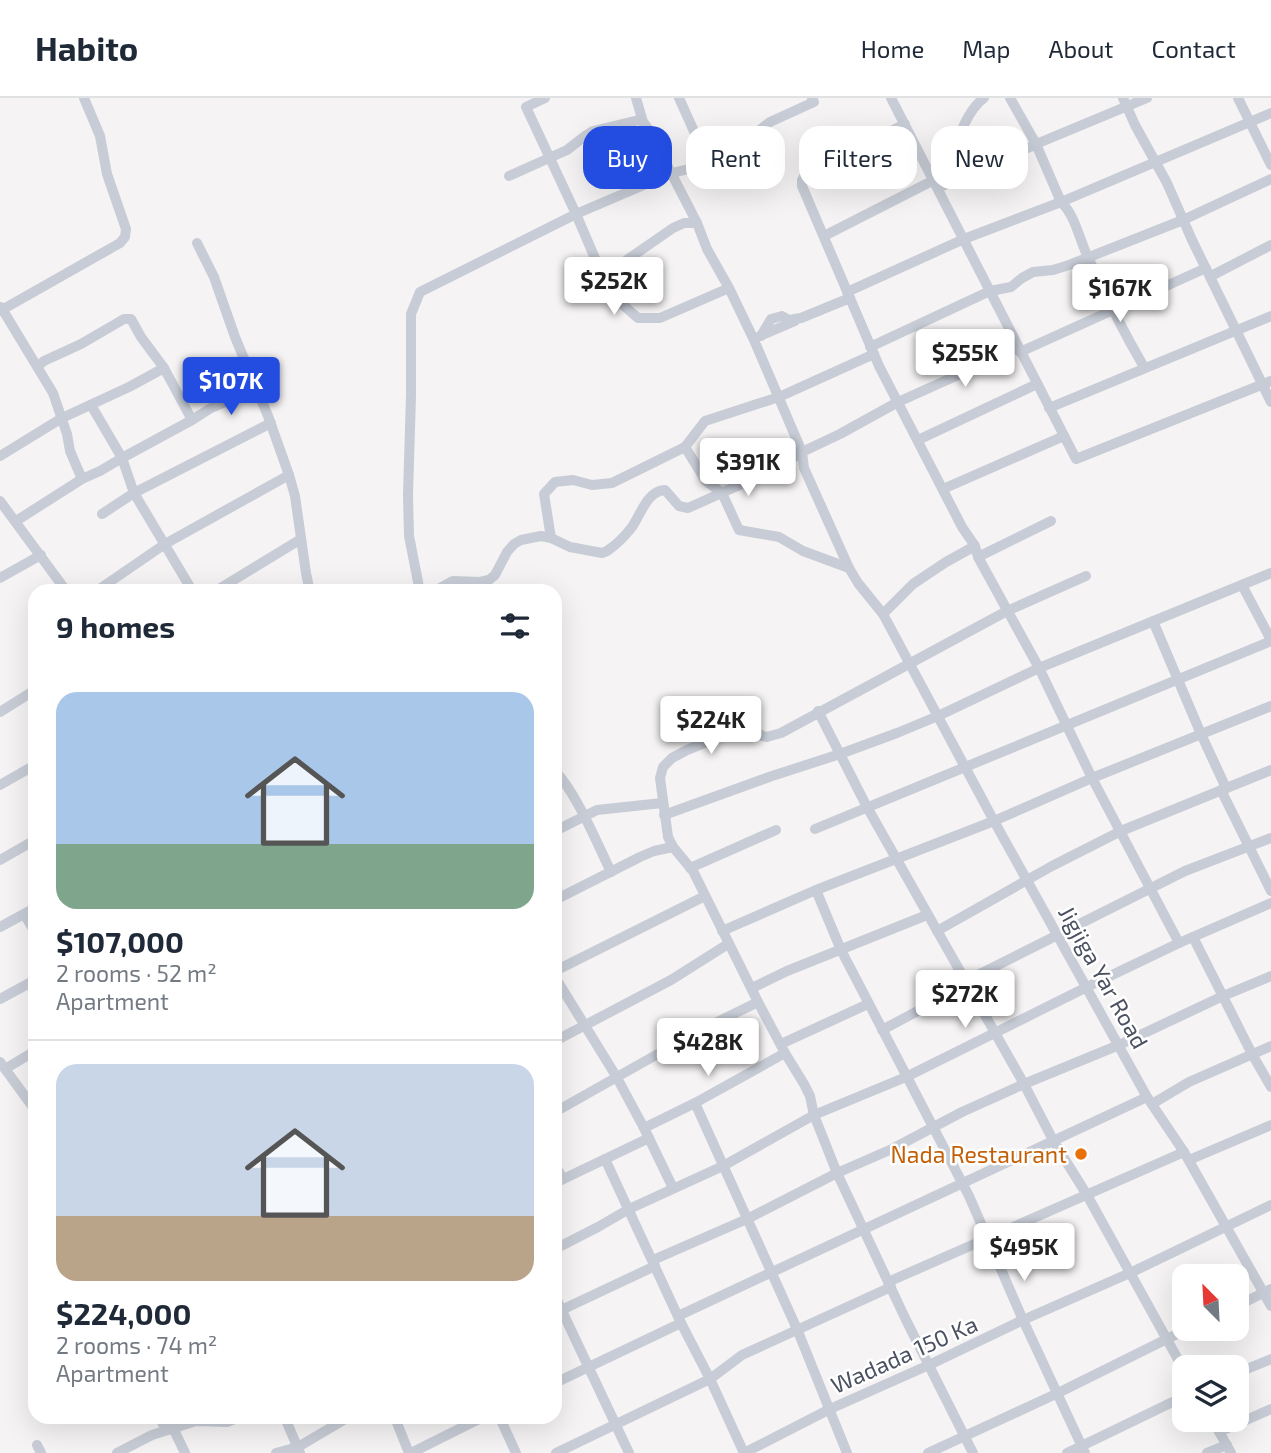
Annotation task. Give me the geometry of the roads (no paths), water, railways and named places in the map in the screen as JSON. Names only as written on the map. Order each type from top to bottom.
[{"type":"street","points":[[82,479],[70,451],[53,393],[1,309],[120,243],[125,237],[126,229],[107,174],[100,136],[84,98]]},
{"type":"street","points":[[545,98],[526,107],[597,263],[605,269],[615,298],[638,318],[660,318],[729,288]]},
{"type":"street","name":"Jigjiga Yar Road","points":[[636,98],[645,126]]},
{"type":"street","points":[[679,98],[692,126]]},
{"type":"street","points":[[891,98],[931,174]]},
{"type":"street","points":[[965,126],[976,104],[984,98]]},
{"type":"street","points":[[1010,98],[1036,144],[1061,202],[1068,209],[1088,257],[1144,367]]},
{"type":"street","points":[[1028,148],[1125,102],[1147,98]]},
{"type":"street","points":[[1238,98],[1271,165]]},
{"type":"street","points":[[765,126],[816,99]]},
{"type":"street","points":[[1125,102],[1237,331],[1267,383],[1271,402]]},
{"type":"street","points":[[757,338],[771,319],[782,316],[789,320],[801,318],[964,239],[1061,202],[1271,113]]},
{"type":"street","points":[[509,176],[567,150],[593,131],[639,120],[643,122]]},
{"type":"street","points":[[905,124],[803,176],[802,186],[872,350],[962,527],[975,546],[978,557],[1039,668],[1092,778],[1179,943]]},
{"type":"street","points":[[672,173],[686,170]]},
{"type":"street","name":"Jigjiga Yar Road","points":[[672,173],[706,249],[757,338],[802,452],[804,468],[849,568],[883,614],[1119,1045],[1226,1227],[1268,1291],[1271,1306]]},
{"type":"street","points":[[551,538],[544,494],[555,482],[573,480],[592,485],[612,483],[685,447],[705,421],[779,397],[990,291],[1011,287],[1033,272],[1053,270],[1183,220],[1271,179]]},
{"type":"street","points":[[824,236],[931,186]]},
{"type":"street","points":[[419,584],[409,523],[411,314],[420,292],[576,214],[635,189]]},
{"type":"street","points":[[939,189],[1076,459],[1267,383]]},
{"type":"street","points":[[605,269],[621,264],[673,228],[684,223],[696,223]]},
{"type":"street","points":[[197,243],[214,277],[289,475],[295,496],[308,584]]},
{"type":"street","points":[[448,584],[453,581],[489,580],[495,575],[507,552],[521,540],[541,536],[570,547],[602,553],[613,547],[631,528],[647,501],[662,489],[679,506],[688,508],[775,469],[898,402],[1271,246]]},
{"type":"street","points":[[1049,408],[1271,316]]},
{"type":"street","points":[[38,366],[124,319],[131,319],[164,368],[192,420]]},
{"type":"street","points":[[0,456],[62,418],[164,368]]},
{"type":"street","points":[[918,440],[1037,384]]},
{"type":"street","points":[[16,521],[82,479],[211,408],[257,389]]},
{"type":"street","points":[[90,405],[122,458],[134,493],[188,584]]},
{"type":"street","points":[[102,513],[134,493],[271,424]]},
{"type":"street","points":[[943,489],[1064,436]]},
{"type":"street","points":[[685,447],[706,481],[722,493],[739,530],[779,537],[803,551],[849,568]]},
{"type":"street","points":[[107,584],[165,544],[289,475]]},
{"type":"street","points":[[0,501],[61,584]]},
{"type":"street","points":[[978,557],[1051,522]]},
{"type":"street","points":[[227,584],[302,539]]},
{"type":"street","points":[[883,614],[913,584],[975,546]]},
{"type":"street","points":[[0,579],[41,555]]},
{"type":"street","points":[[664,815],[840,754],[938,716],[1039,668],[1271,573]]},
{"type":"street","points":[[973,1453],[837,1173],[814,1115],[810,1096],[758,1002],[690,868],[668,837],[660,778],[663,767],[672,758],[687,750],[748,725],[766,737],[781,733],[1007,611],[1086,576]]},
{"type":"street","points":[[815,829],[1271,641],[1242,585]]},
{"type":"street","points":[[1153,621],[1223,789],[1271,891]]},
{"type":"street","points":[[0,712],[28,694]]},
{"type":"street","points":[[722,931],[816,890],[898,860],[1271,706]]},
{"type":"street","points":[[818,711],[867,807],[1175,1355]]},
{"type":"street","points":[[0,785],[28,769]]},
{"type":"street","points":[[937,931],[1052,866],[1121,831],[1271,770]]},
{"type":"street","points":[[562,779],[611,872]]},
{"type":"street","points":[[562,827],[597,810],[662,803]]},
{"type":"street","points":[[690,868],[776,830]]},
{"type":"street","points":[[882,1030],[944,997],[966,981],[1185,871],[1271,838]]},
{"type":"street","points":[[0,860],[28,844]]},
{"type":"street","points":[[562,896],[640,857],[673,847]]},
{"type":"street","points":[[816,890],[841,950],[962,1183],[1084,1450]]},
{"type":"street","points":[[562,968],[705,896]]},
{"type":"street","points":[[562,1245],[629,1209],[723,1166],[814,1115],[905,1077],[1087,986],[1271,904]]},
{"type":"street","points":[[0,927],[28,912]]},
{"type":"street","points":[[24,914],[28,921]]},
{"type":"street","points":[[752,988],[787,971],[928,915]]},
{"type":"street","points":[[1193,937],[1271,1087]]},
{"type":"street","points":[[562,1037],[671,980],[728,944]]},
{"type":"street","points":[[562,1309],[837,1173],[892,1149],[962,1112],[1271,976]]},
{"type":"street","points":[[0,999],[28,984]]},
{"type":"street","points":[[562,988],[616,1076],[673,1188]]},
{"type":"street","points":[[562,1108],[695,1033],[758,1002]]},
{"type":"street","points":[[562,1180],[605,1159],[783,1049],[868,1004]]},
{"type":"street","points":[[562,1380],[863,1229],[1271,1045]]},
{"type":"street","points":[[28,1054],[2,1066],[28,1101]]},
{"type":"street","points":[[695,1103],[797,1329],[847,1453]]},
{"type":"street","points":[[556,1453],[710,1380],[742,1355],[988,1238],[1087,1195],[1271,1125]]},
{"type":"street","points":[[605,1159],[744,1453]]},
{"type":"street","name":"Wadada 150 Ka","points":[[744,1453],[830,1409],[1271,1205]]},
{"type":"street","points":[[1250,1300],[1268,1291]]},
{"type":"street","points":[[562,1318],[629,1453]]},
{"type":"street","points":[[929,1453],[1172,1336]]},
{"type":"street","points":[[1249,1368],[1271,1359]]},
{"type":"street","points":[[1067,1453],[1084,1450],[1172,1403]]},
{"type":"street","points":[[1249,1419],[1271,1409]]},
{"type":"street","points":[[165,1424],[185,1453]]},
{"type":"street","points":[[117,1453],[152,1435],[186,1424]]},
{"type":"street","points":[[288,1424],[299,1450]]},
{"type":"street","points":[[276,1453],[299,1450],[338,1424]]},
{"type":"street","points":[[398,1424],[410,1453],[469,1424]]},
{"type":"street","points":[[503,1424],[516,1453]]},
{"type":"street","points":[[1207,1453],[1229,1449],[1219,1432]]},
{"type":"place","name":"Nada Restaurant","points":[[1081,1154]]}]
